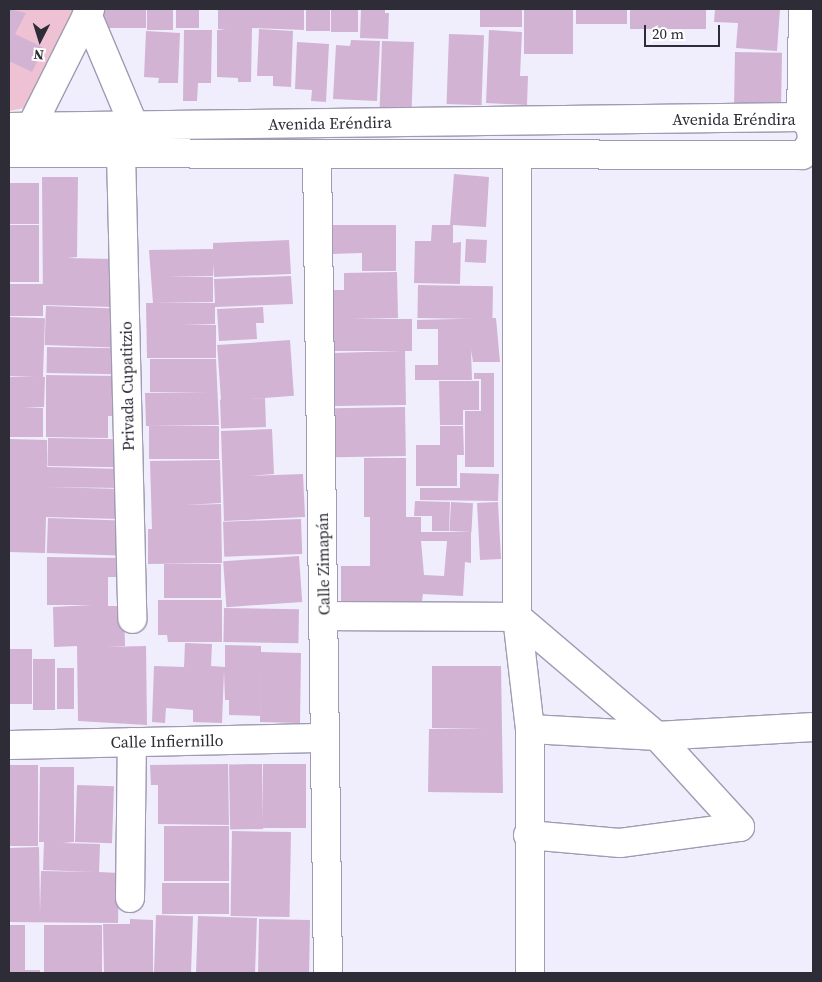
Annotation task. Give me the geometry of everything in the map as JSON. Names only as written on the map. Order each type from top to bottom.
[{"type":"street","points":[[801,117],[803,9]]},
{"type":"street","points":[[88,11],[134,126]]},
{"type":"street","points":[[9,153],[20,127],[88,11]]},
{"type":"street","name":"Avenida Eréndira","points":[[9,153],[802,156],[811,144],[812,136],[810,126],[801,117],[20,127]]},
{"type":"street","name":"Privada Cupatitzio","points":[[121,153],[132,619]]},
{"type":"street","name":"Calle Zimapán","points":[[317,154],[328,973]]},
{"type":"street","points":[[517,155],[517,617],[530,729],[528,835],[530,973]]},
{"type":"street","points":[[323,616],[517,617],[657,736],[740,827],[620,844],[528,835]]},
{"type":"street","points":[[530,729],[657,736],[813,727]]},
{"type":"street","name":"Calle Infiernillo","points":[[9,744],[325,738]]},
{"type":"street","points":[[130,898],[132,742]]},
{"type":"shaded area","points":[[9,9],[75,9],[25,108],[9,111]]},
{"type":"building","points":[[9,9],[26,13],[15,34],[44,48],[32,72],[9,61]]},
{"type":"building","points":[[98,9],[146,9],[146,28],[98,28]]},
{"type":"building","points":[[147,9],[173,9],[173,30],[147,30]]},
{"type":"building","points":[[176,9],[199,9],[199,28],[176,28]]},
{"type":"building","points":[[218,9],[304,9],[304,30],[252,28],[251,82],[238,82],[238,78],[217,77],[217,30],[226,30],[218,29]]},
{"type":"building","points":[[306,9],[330,9],[330,31],[306,31]]},
{"type":"building","points":[[331,9],[358,9],[358,32],[331,32]]},
{"type":"building","points":[[361,9],[385,9],[385,13],[389,13],[388,39],[360,38]]},
{"type":"building","points":[[480,9],[522,9],[522,27],[480,27]]},
{"type":"building","points":[[524,9],[573,9],[573,54],[524,54]]},
{"type":"building","points":[[576,9],[627,9],[627,24],[576,24]]},
{"type":"building","points":[[630,9],[706,9],[706,29],[630,29]]},
{"type":"building","points":[[715,9],[780,9],[777,51],[736,48],[738,23],[714,22]]},
{"type":"building","points":[[259,29],[293,31],[291,87],[273,86],[273,76],[257,76]]},
{"type":"building","points":[[184,30],[212,30],[211,83],[198,83],[197,101],[183,101]]},
{"type":"building","points":[[489,30],[522,32],[520,76],[528,76],[527,105],[486,103]]},
{"type":"building","points":[[146,31],[180,33],[178,83],[158,83],[159,78],[144,77]]},
{"type":"building","points":[[449,34],[484,35],[482,105],[447,104]]},
{"type":"building","points":[[351,40],[380,41],[377,101],[333,99],[336,45],[350,46]]},
{"type":"building","points":[[382,41],[414,42],[412,109],[380,108]]},
{"type":"building","points":[[297,42],[329,44],[326,102],[311,101],[312,90],[295,89]]},
{"type":"building","points":[[735,52],[782,53],[781,106],[734,105]]},
{"type":"building","points":[[454,174],[489,177],[486,227],[453,225],[453,243],[461,242],[460,284],[414,283],[415,241],[431,241],[432,225],[450,225]]},
{"type":"building","points":[[42,177],[78,177],[77,257],[67,258],[113,259],[113,307],[43,305],[43,316],[9,316],[9,284],[43,284]]},
{"type":"building","points":[[9,183],[39,183],[39,224],[9,224]]},
{"type":"building","points":[[9,225],[39,225],[39,282],[9,282]]},
{"type":"building","points":[[332,225],[396,225],[396,271],[362,271],[362,253],[331,254]]},
{"type":"building","points":[[466,239],[487,240],[486,263],[465,262]]},
{"type":"building","points":[[289,240],[291,274],[214,277],[213,263],[213,276],[167,276],[213,277],[213,302],[155,303],[215,303],[214,279],[291,276],[293,304],[215,307],[215,324],[183,324],[216,325],[216,358],[147,358],[146,303],[153,303],[149,250],[213,249],[213,243]]},
{"type":"building","points":[[397,272],[398,318],[351,319],[412,319],[412,351],[405,351],[406,405],[335,406],[334,353],[401,351],[334,351],[333,290],[344,290],[344,273]]},
{"type":"building","points":[[418,285],[493,286],[492,319],[417,318]]},
{"type":"building","points":[[46,306],[115,308],[114,347],[45,345]]},
{"type":"building","points":[[263,307],[264,323],[256,323],[257,339],[219,341],[217,309]]},
{"type":"building","points":[[9,317],[45,318],[43,377],[9,376]]},
{"type":"building","points":[[496,318],[500,362],[473,362],[471,350],[472,380],[415,380],[415,365],[438,365],[438,329],[417,329],[417,320]]},
{"type":"building","points":[[290,340],[294,396],[221,401],[217,345]]},
{"type":"building","points":[[47,347],[116,348],[116,374],[47,373]]},
{"type":"building","points":[[150,359],[216,359],[219,425],[146,426],[145,393],[208,392],[150,392]]},
{"type":"building","points":[[474,373],[494,373],[494,467],[465,467],[465,411],[481,411],[481,379],[474,379]]},
{"type":"building","points":[[46,375],[117,376],[116,416],[108,416],[108,438],[46,437]]},
{"type":"building","points":[[9,377],[45,377],[44,407],[23,407],[43,408],[43,437],[9,437]]},
{"type":"building","points":[[439,381],[479,381],[479,410],[463,410],[463,425],[440,425]]},
{"type":"building","points":[[265,398],[266,427],[221,429],[220,400]]},
{"type":"building","points":[[405,407],[406,456],[336,457],[335,408]]},
{"type":"building","points":[[149,426],[219,426],[219,459],[149,459]]},
{"type":"building","points":[[440,426],[463,426],[464,455],[457,455],[457,486],[416,486],[416,445],[440,445]]},
{"type":"building","points":[[272,429],[274,474],[249,476],[303,474],[305,517],[224,521],[221,431]]},
{"type":"building","points":[[48,438],[119,439],[119,467],[48,466]]},
{"type":"building","points":[[9,439],[47,440],[47,467],[121,469],[121,488],[47,487],[121,489],[120,519],[46,517],[45,553],[9,552]]},
{"type":"building","points":[[364,458],[406,458],[406,517],[421,517],[421,532],[471,532],[471,563],[465,562],[463,596],[423,594],[422,601],[341,601],[341,566],[370,566],[370,517],[364,517]],"holes":[[[421,541],[447,541],[444,576],[424,575]]]},
{"type":"building","points":[[220,460],[221,503],[184,505],[221,504],[222,563],[148,564],[148,529],[152,529],[150,461]]},
{"type":"building","points":[[460,473],[499,474],[498,501],[420,500],[420,488],[460,488]]},
{"type":"building","points":[[415,501],[450,502],[449,531],[432,531],[432,516],[414,516]]},
{"type":"building","points":[[451,502],[473,503],[471,532],[449,531]]},
{"type":"building","points":[[498,502],[501,559],[480,560],[477,503]]},
{"type":"building","points":[[48,518],[119,520],[118,555],[47,553]]},
{"type":"building","points":[[301,519],[302,554],[224,557],[223,522]]},
{"type":"building","points":[[299,556],[302,602],[226,607],[223,561]]},
{"type":"building","points":[[47,557],[123,558],[123,577],[108,577],[108,606],[124,606],[125,646],[106,647],[146,646],[147,725],[78,721],[77,646],[54,647],[53,607],[92,605],[47,605]]},
{"type":"building","points":[[164,564],[221,564],[221,598],[164,598]]},
{"type":"building","points":[[158,600],[222,600],[222,642],[168,642],[167,635],[158,635]]},
{"type":"building","points":[[224,608],[299,609],[298,643],[223,642]]},
{"type":"building","points":[[185,643],[212,644],[211,666],[225,667],[225,645],[261,646],[261,652],[301,653],[300,723],[260,722],[261,661],[260,716],[229,715],[229,700],[225,700],[224,671],[222,723],[193,722],[193,710],[166,708],[165,723],[152,722],[154,666],[184,667]]},
{"type":"building","points":[[9,649],[32,649],[32,704],[9,704]]},
{"type":"building","points":[[33,659],[55,659],[55,710],[33,710]]},
{"type":"building","points":[[432,666],[501,666],[503,793],[428,792],[429,729],[485,729],[432,728]]},
{"type":"building","points":[[57,668],[74,668],[74,709],[57,709]]},
{"type":"building","points":[[228,764],[229,825],[158,824],[158,785],[151,785],[150,765]]},
{"type":"building","points":[[262,764],[263,829],[230,830],[229,765]]},
{"type":"building","points":[[262,764],[263,829],[230,830],[229,765]]},
{"type":"building","points":[[9,765],[38,765],[38,846],[9,846]]},
{"type":"building","points":[[40,767],[74,767],[74,842],[62,843],[100,844],[99,872],[119,873],[118,923],[9,922],[9,848],[39,847],[40,913],[41,871],[94,872],[43,870],[44,842],[39,842]]},
{"type":"building","points":[[77,785],[114,786],[112,843],[75,842]]},
{"type":"building","points":[[164,826],[229,826],[229,881],[164,881]]},
{"type":"building","points":[[232,831],[291,832],[290,917],[231,916]]},
{"type":"building","points":[[162,883],[229,883],[229,914],[162,914]]},
{"type":"building","points":[[156,915],[193,916],[191,973],[154,973]]},
{"type":"building","points":[[198,916],[257,918],[255,973],[196,973]]},
{"type":"building","points":[[130,919],[153,920],[153,973],[104,973],[103,924],[130,924]]},
{"type":"building","points":[[259,919],[310,920],[309,973],[258,973]]},
{"type":"building","points":[[9,925],[25,925],[25,970],[40,970],[40,973],[9,973]]},
{"type":"building","points":[[44,925],[102,925],[102,973],[44,973]]}]
